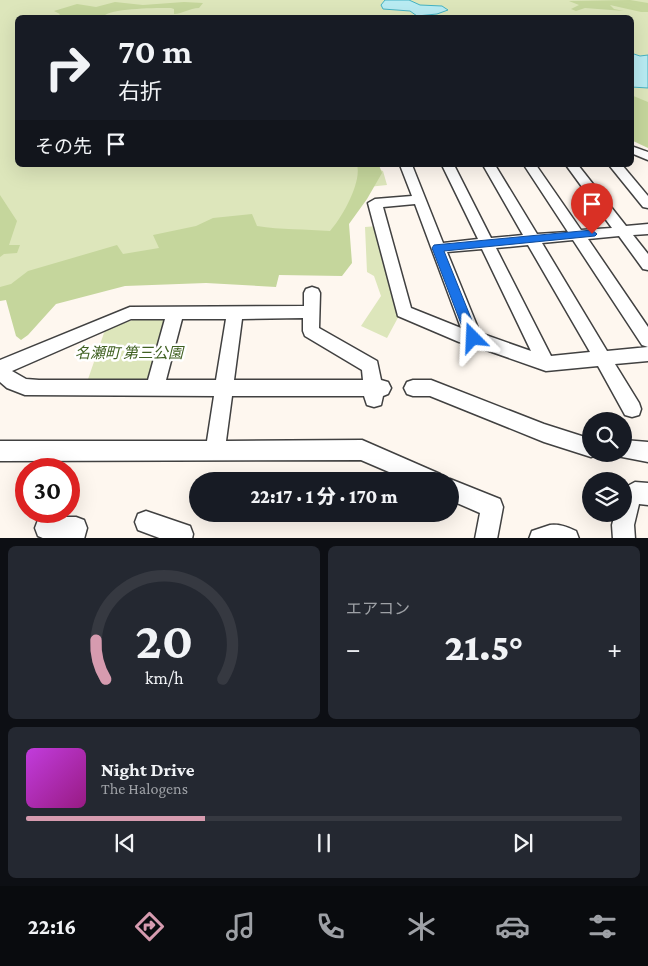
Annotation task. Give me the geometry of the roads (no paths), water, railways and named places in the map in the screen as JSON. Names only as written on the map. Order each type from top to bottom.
[{"type":"street","points":[[634,150],[647,156]]},
{"type":"street","points":[[407,167],[473,338]]},
{"type":"street","points":[[449,167],[546,364]]},
{"type":"street","points":[[490,167],[632,409]]},
{"type":"street","points":[[531,167],[648,340]]},
{"type":"street","points":[[574,167],[648,265]]},
{"type":"street","points":[[617,167],[648,204]]},
{"type":"street","points":[[419,200],[375,203],[404,312],[465,337],[473,338],[546,364],[648,354]]},
{"type":"street","points":[[438,248],[648,229]]},
{"type":"street","points":[[0,372],[12,382],[25,387],[224,388],[376,392],[371,366],[310,331],[312,293]]},
{"type":"street","points":[[215,451],[234,312]]},
{"type":"street","points":[[0,368],[130,313],[311,312]]},
{"type":"street","points":[[155,388],[175,313]]},
{"type":"street","points":[[412,388],[431,388],[544,434],[582,445]]},
{"type":"street","points":[[0,451],[368,449],[414,472]]},
{"type":"street","points":[[632,451],[648,452]]},
{"type":"street","points":[[459,493],[492,507],[486,538]]},
{"type":"street","points":[[624,538],[622,525],[630,496],[635,493],[648,494]]},
{"type":"street","points":[[146,522],[182,534],[181,538]]},
{"type":"street","points":[[46,528],[76,528],[73,538]]},
{"type":"street","points":[[540,538],[546,536],[563,536],[568,538]]},
{"type":"water","points":[[385,0],[409,0],[420,5],[442,6],[448,10],[437,14],[416,15],[410,11],[383,9],[381,5]]},
{"type":"water","points":[[634,54],[640,56],[648,55],[648,88],[634,87]]},
{"type":"park label","name":"名瀬町 第三公園","points":[[129,353]]}]
